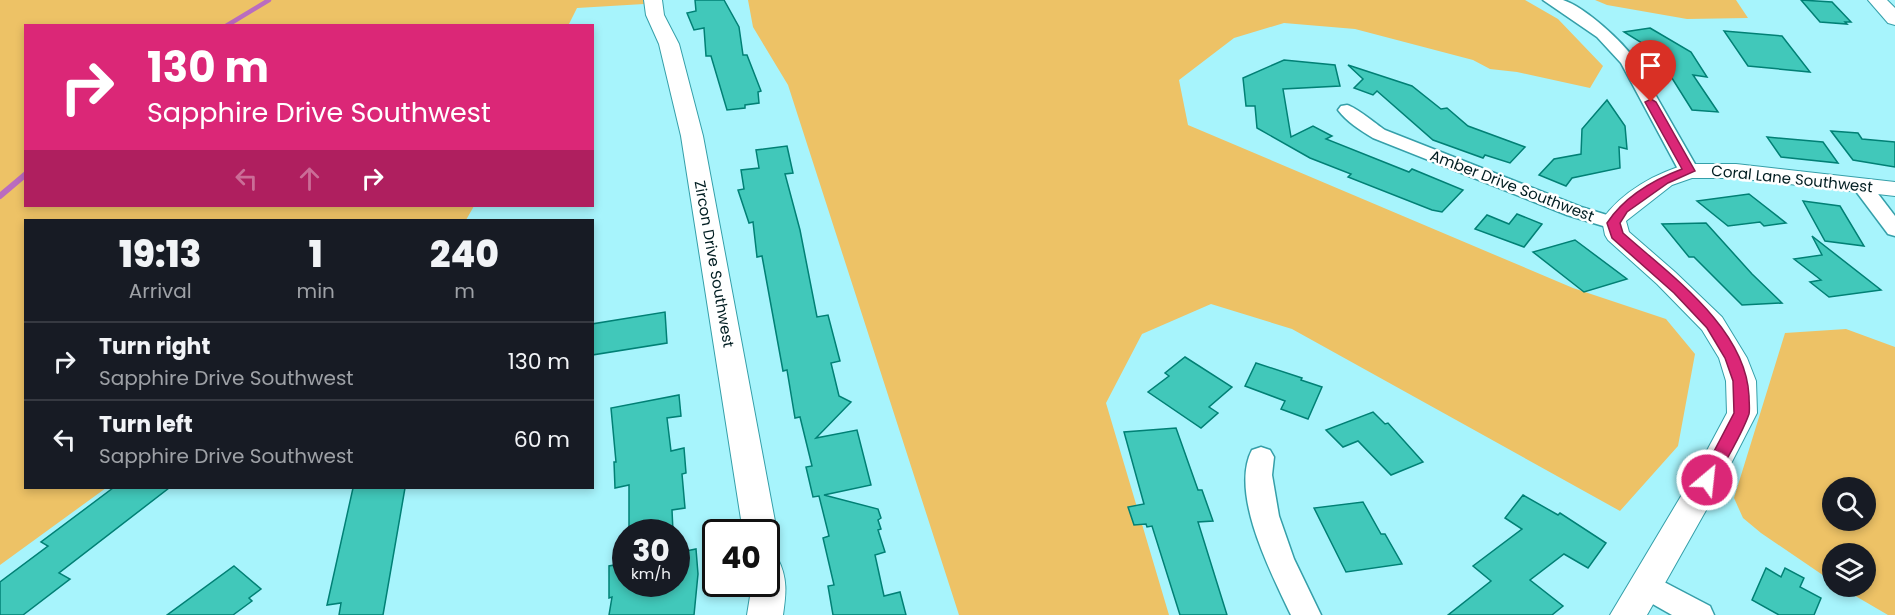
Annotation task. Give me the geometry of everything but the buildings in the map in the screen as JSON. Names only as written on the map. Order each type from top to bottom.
[{"type":"street","name":"Zircon Drive Southwest","points":[[653,0],[655,15],[669,44],[692,132],[758,519]]},
{"type":"street","points":[[1551,0],[1599,29],[1617,46],[1628,61],[1689,171],[1664,180],[1622,210],[1614,223]]},
{"type":"street","points":[[1876,0],[1895,19]]},
{"type":"street","name":"Amber Drive Southwest","points":[[1347,110],[1357,120],[1379,134],[1574,211],[1614,223],[1617,235],[1666,278],[1712,324],[1732,358],[1741,381],[1742,413],[1707,480],[1628,615]]},
{"type":"street","name":"Coral Lane Southwest","points":[[1689,171],[1736,171],[1895,189]]},
{"type":"street","points":[[1862,186],[1895,230]]},
{"type":"street","points":[[1262,457],[1258,470],[1274,543],[1306,615]]},
{"type":"street","points":[[1645,585],[1699,615]]},
{"type":"street","points":[[765,615],[768,597]]},
{"type":"shaded area","points":[[0,0],[643,0],[644,4],[577,8],[569,24],[24,24],[24,207],[473,207],[467,219],[24,219],[24,489],[105,489],[0,565]]},
{"type":"shaded area","points":[[748,0],[1525,0],[1558,19],[1603,66],[1590,88],[1517,72],[1490,69],[1473,60],[1355,29],[1284,23],[1234,38],[1179,80],[1188,125],[1573,288],[1666,319],[1695,354],[1678,446],[1620,511],[1292,329],[1211,304],[1142,334],[1106,403],[1169,615],[959,615],[788,85],[753,27]]},
{"type":"shaded area","points":[[1595,0],[1736,0],[1748,18],[1687,19],[1607,5]]},
{"type":"shaded area","points":[[1846,329],[1895,347],[1895,615],[1888,615],[1857,597],[1876,597],[1876,543],[1822,543],[1822,575],[1743,518],[1734,498],[1785,333]]},
{"type":"waterway","points":[[229,24],[269,0]]},
{"type":"waterway","points":[[0,196],[24,176]]},
{"type":"route","points":[[1651,102],[1689,171],[1664,180],[1622,210],[1614,223],[1617,235],[1679,290],[1712,324],[1732,358],[1741,381],[1742,413],[1707,480]]}]
